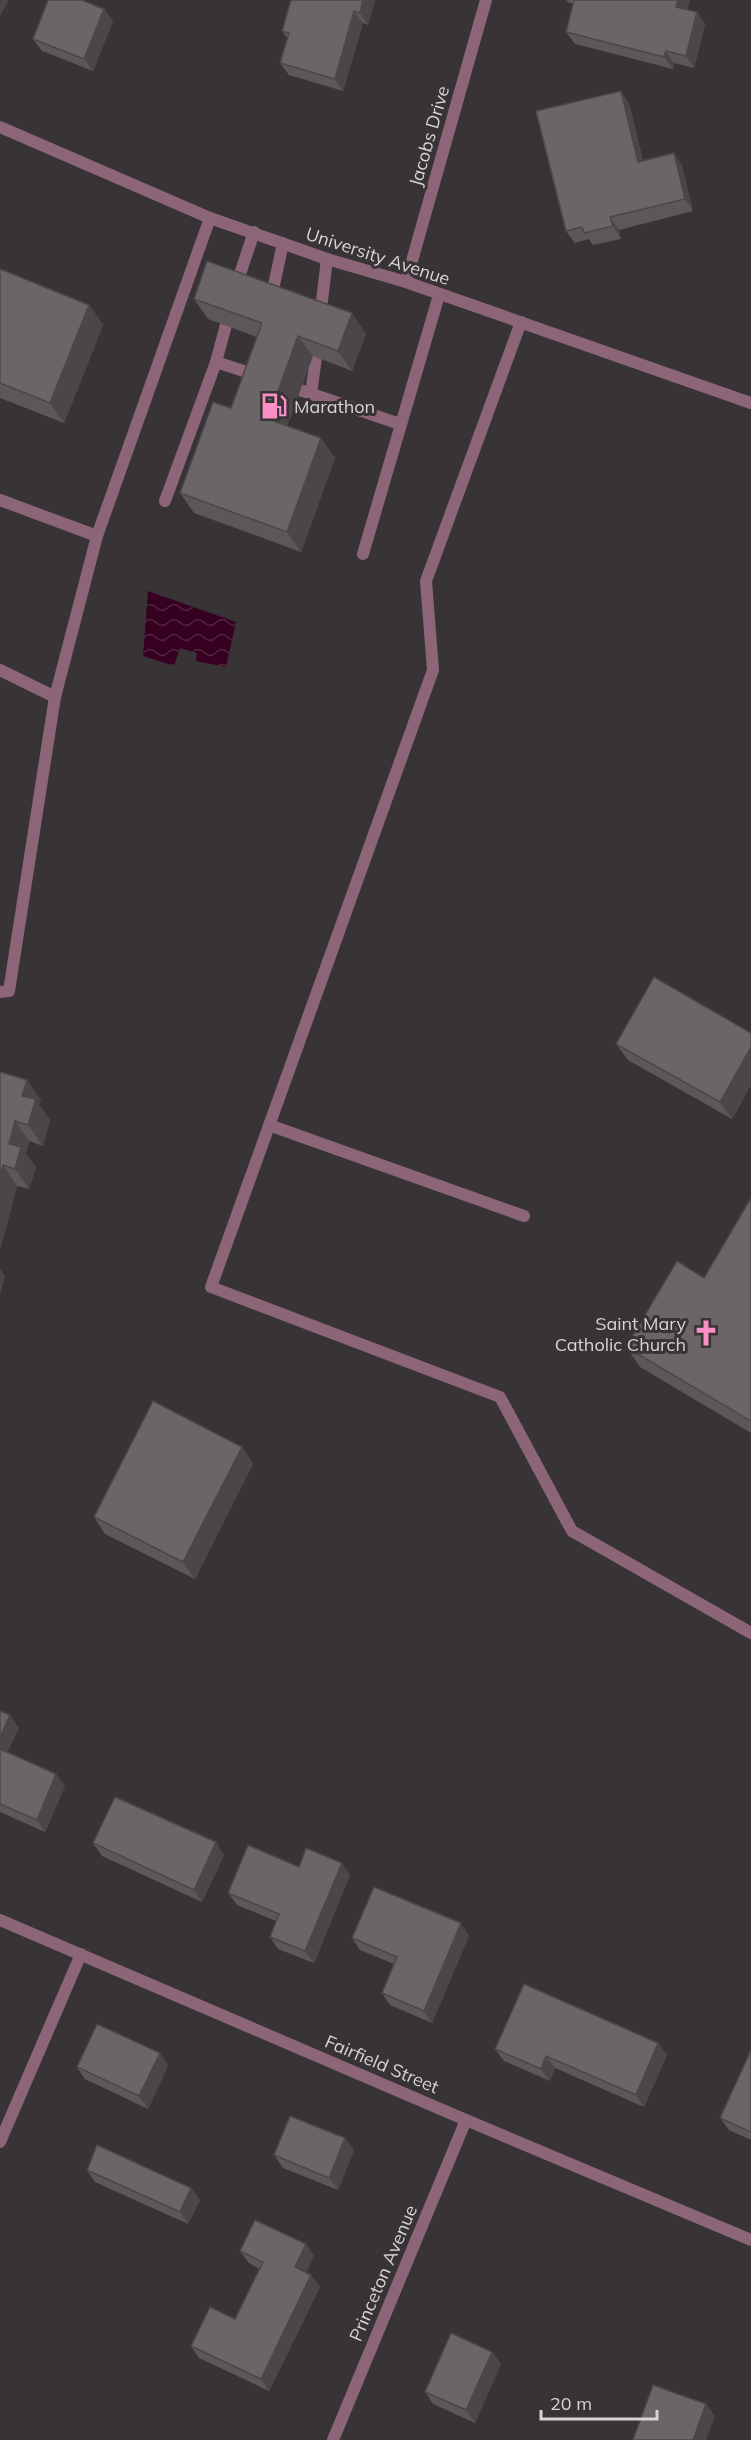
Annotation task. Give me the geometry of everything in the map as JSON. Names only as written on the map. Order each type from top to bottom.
[{"type":"street","name":"Jacobs Drive","points":[[406,282],[486,0]]},
{"type":"street","name":"University Avenue","points":[[0,127],[210,218],[327,259],[406,282],[751,403]]},
{"type":"street","points":[[0,992],[9,991],[55,697],[97,536],[210,218]]},
{"type":"street","points":[[236,286],[254,232]]},
{"type":"street","points":[[271,299],[283,243]]},
{"type":"street","points":[[320,317],[327,259]]},
{"type":"street","points":[[363,554],[440,295]]},
{"type":"street","points":[[521,322],[426,581],[433,670],[211,1287],[500,1397],[572,1531],[751,1633]]},
{"type":"street","points":[[165,501],[216,362],[226,326]]},
{"type":"street","points":[[316,358],[305,392],[400,424]]},
{"type":"street","points":[[216,362],[258,372]]},
{"type":"street","points":[[0,500],[97,536]]},
{"type":"street","points":[[0,670],[55,697]]},
{"type":"street","points":[[269,1125],[524,1216]]},
{"type":"street","name":"Fairfield Street","points":[[0,1920],[751,2240]]},
{"type":"street","points":[[0,2142],[81,1954]]},
{"type":"street","name":"Princeton Avenue","points":[[333,2440],[466,2120]]},
{"type":"water","points":[[148,591],[236,622],[226,667],[196,661],[197,653],[180,648],[174,666],[143,656]]},
{"type":"building","points":[[48,0],[82,0],[104,9],[84,59],[33,39]]},
{"type":"building","points":[[291,0],[363,0],[360,13],[354,11],[335,79],[280,63],[289,33],[282,31]]},
{"type":"building","points":[[574,0],[678,0],[676,7],[697,12],[686,56],[666,51],[664,57],[566,32]]},
{"type":"building","points":[[621,91],[638,162],[674,153],[685,199],[610,217],[613,226],[584,233],[582,227],[566,231],[536,111]]},
{"type":"building","name":"Marathon","points":[[207,261],[352,313],[338,351],[298,336],[268,419],[321,438],[287,532],[180,493],[213,402],[231,408],[262,323],[194,299]]},
{"type":"building","points":[[0,269],[89,305],[50,403],[0,383]]},
{"type":"building","points":[[654,977],[751,1033],[751,1047],[720,1102],[616,1044]]},
{"type":"building","points":[[0,1072],[27,1080],[22,1096],[36,1099],[28,1125],[15,1121],[9,1144],[21,1147],[15,1169],[3,1165],[0,1177]]},
{"type":"building","name":"Saint Mary Catholic Church","points":[[751,1198],[751,1421],[626,1347],[677,1261],[704,1278]]},
{"type":"building","points":[[153,1401],[242,1447],[183,1562],[94,1517]]},
{"type":"building","points":[[0,1711],[10,1715],[0,1737]]},
{"type":"building","points":[[0,1749],[56,1774],[37,1820],[0,1804]]},
{"type":"building","points":[[115,1797],[216,1842],[194,1890],[93,1843]]},
{"type":"building","points":[[248,1845],[299,1867],[306,1848],[342,1863],[305,1951],[270,1937],[279,1914],[228,1893]]},
{"type":"building","points":[[374,1887],[461,1923],[424,2011],[382,1993],[397,1957],[352,1938]]},
{"type":"building","points":[[524,1984],[658,2043],[636,2095],[546,2056],[541,2069],[495,2049]]},
{"type":"building","points":[[97,2024],[160,2053],[139,2096],[77,2067]]},
{"type":"building","points":[[751,2050],[751,2132],[720,2118]]},
{"type":"building","points":[[290,2116],[345,2138],[329,2178],[274,2155]]},
{"type":"building","points":[[97,2145],[191,2188],[180,2212],[87,2170]]},
{"type":"building","points":[[255,2220],[306,2244],[295,2267],[311,2275],[261,2379],[191,2346],[210,2307],[235,2319],[263,2262],[240,2251]]},
{"type":"building","points":[[451,2333],[492,2352],[466,2410],[425,2392]]},
{"type":"building","points":[[653,2385],[706,2404],[693,2440],[633,2440]]},
{"type":"place","name":"Marathon","points":[[274,406]]},
{"type":"place","name":"Saint Mary Catholic Church","points":[[706,1333]]}]
